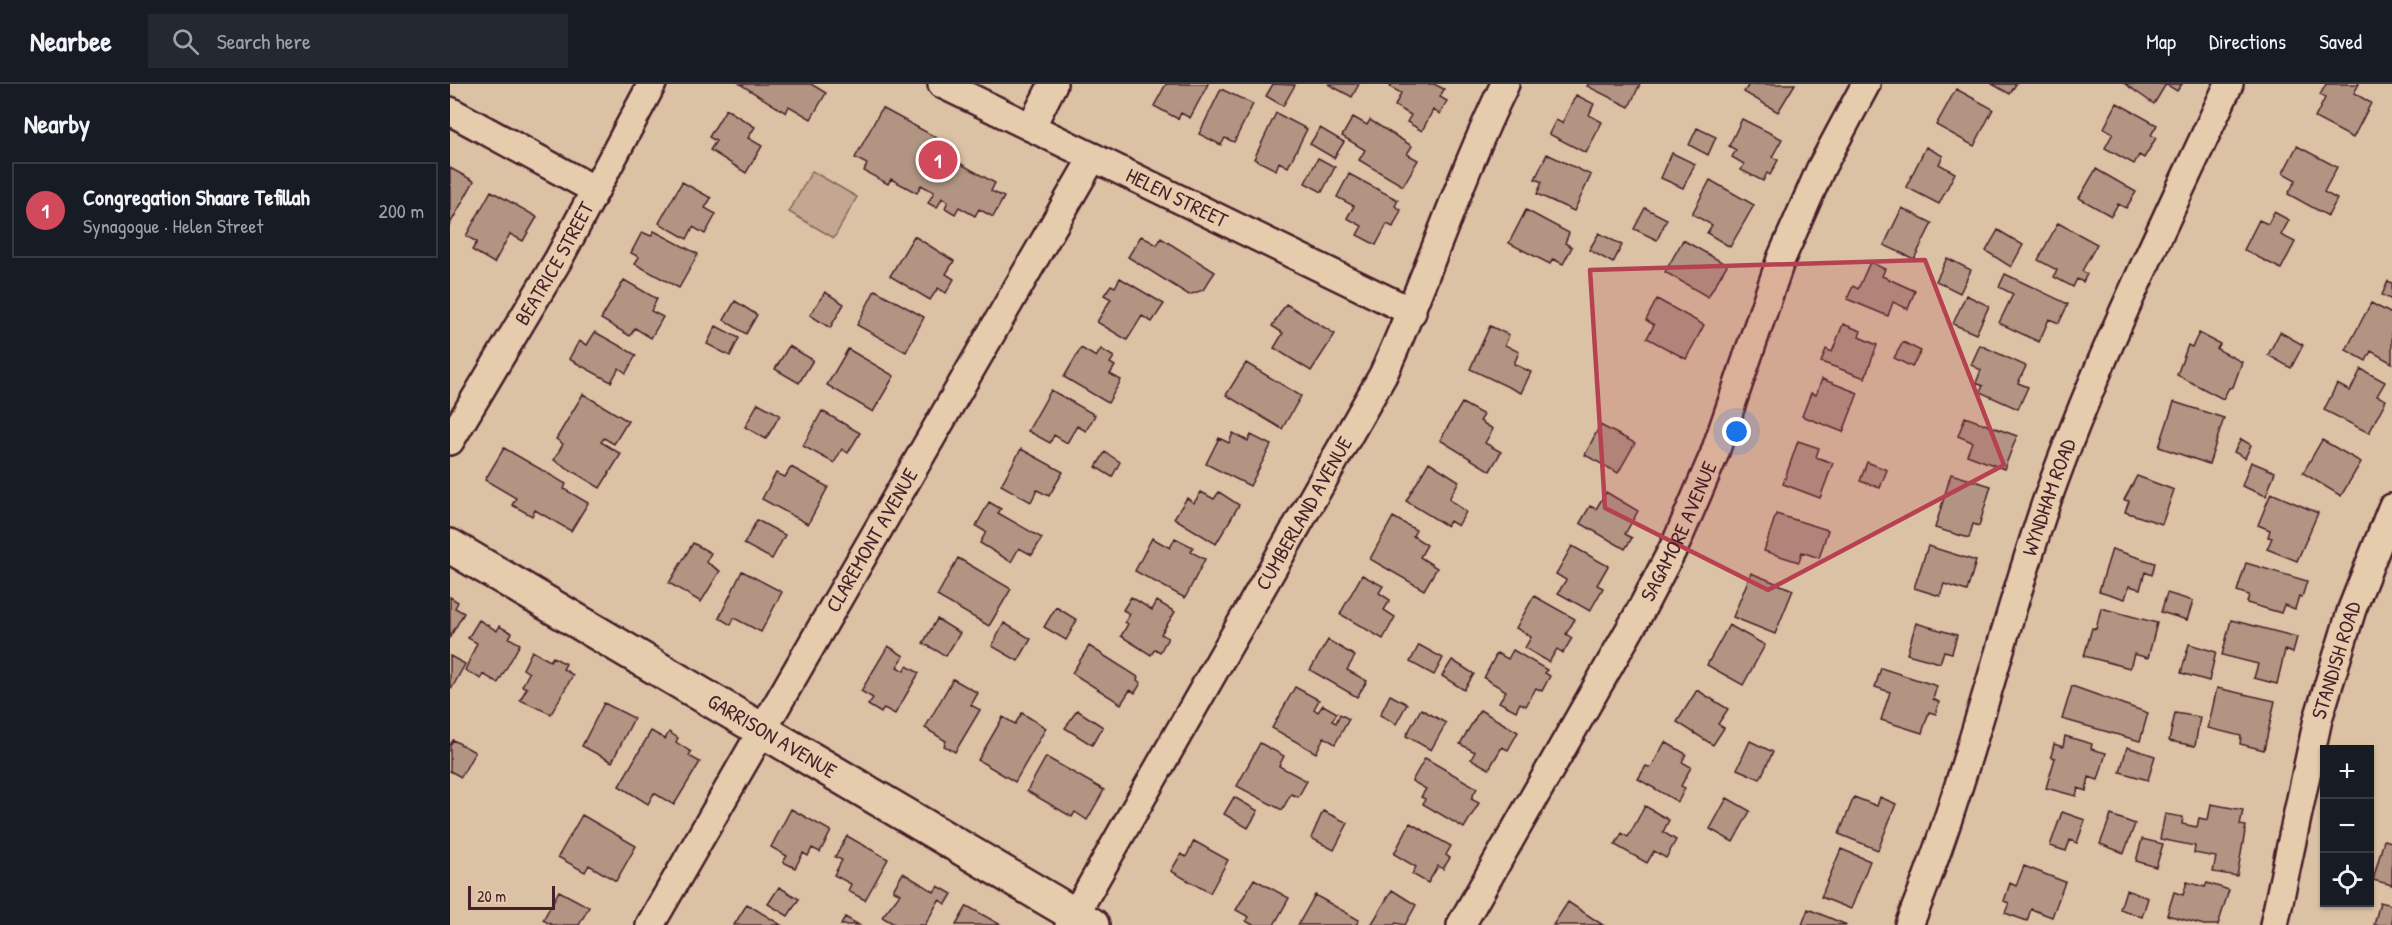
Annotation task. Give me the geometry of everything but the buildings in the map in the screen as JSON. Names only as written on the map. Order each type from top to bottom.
[{"type":"street","name":"BEATRICE STREET","points":[[450,441],[558,260],[652,84]]},
{"type":"street","name":"HELEN STREET","points":[[942,84],[1412,312]]},
{"type":"street","points":[[1031,127],[1053,84]]},
{"type":"street","name":"CUMBERLAND AVENUE","points":[[1079,922],[1383,375],[1412,312],[1487,120],[1505,84]]},
{"type":"street","name":"SAGAMORE AVENUE","points":[[1461,925],[1641,610],[1677,540],[1714,455],[1781,259],[1821,168],[1866,84]]},
{"type":"street","name":"WYNDHAM ROAD","points":[[1909,925],[1948,819],[2046,504],[2088,390],[2136,280],[2229,84]]},
{"type":"street","points":[[450,111],[595,190]]},
{"type":"street","name":"CLAREMONT AVENUE","points":[[650,925],[1093,157]]},
{"type":"street","name":"STANDISH ROAD","points":[[2274,925],[2318,719],[2352,609],[2392,508]]},
{"type":"street","name":"GARRISON AVENUE","points":[[450,546],[762,730],[1079,922]]},
{"type":"highlighted area","points":[[1925,260],[2004,465],[1768,590],[1605,508],[1590,270]]},
{"type":"shaded area","points":[[812,171],[857,197],[834,238],[789,212]]},
{"type":"place","name":"Congregation Shaare Tefillah","points":[[938,160]]}]
